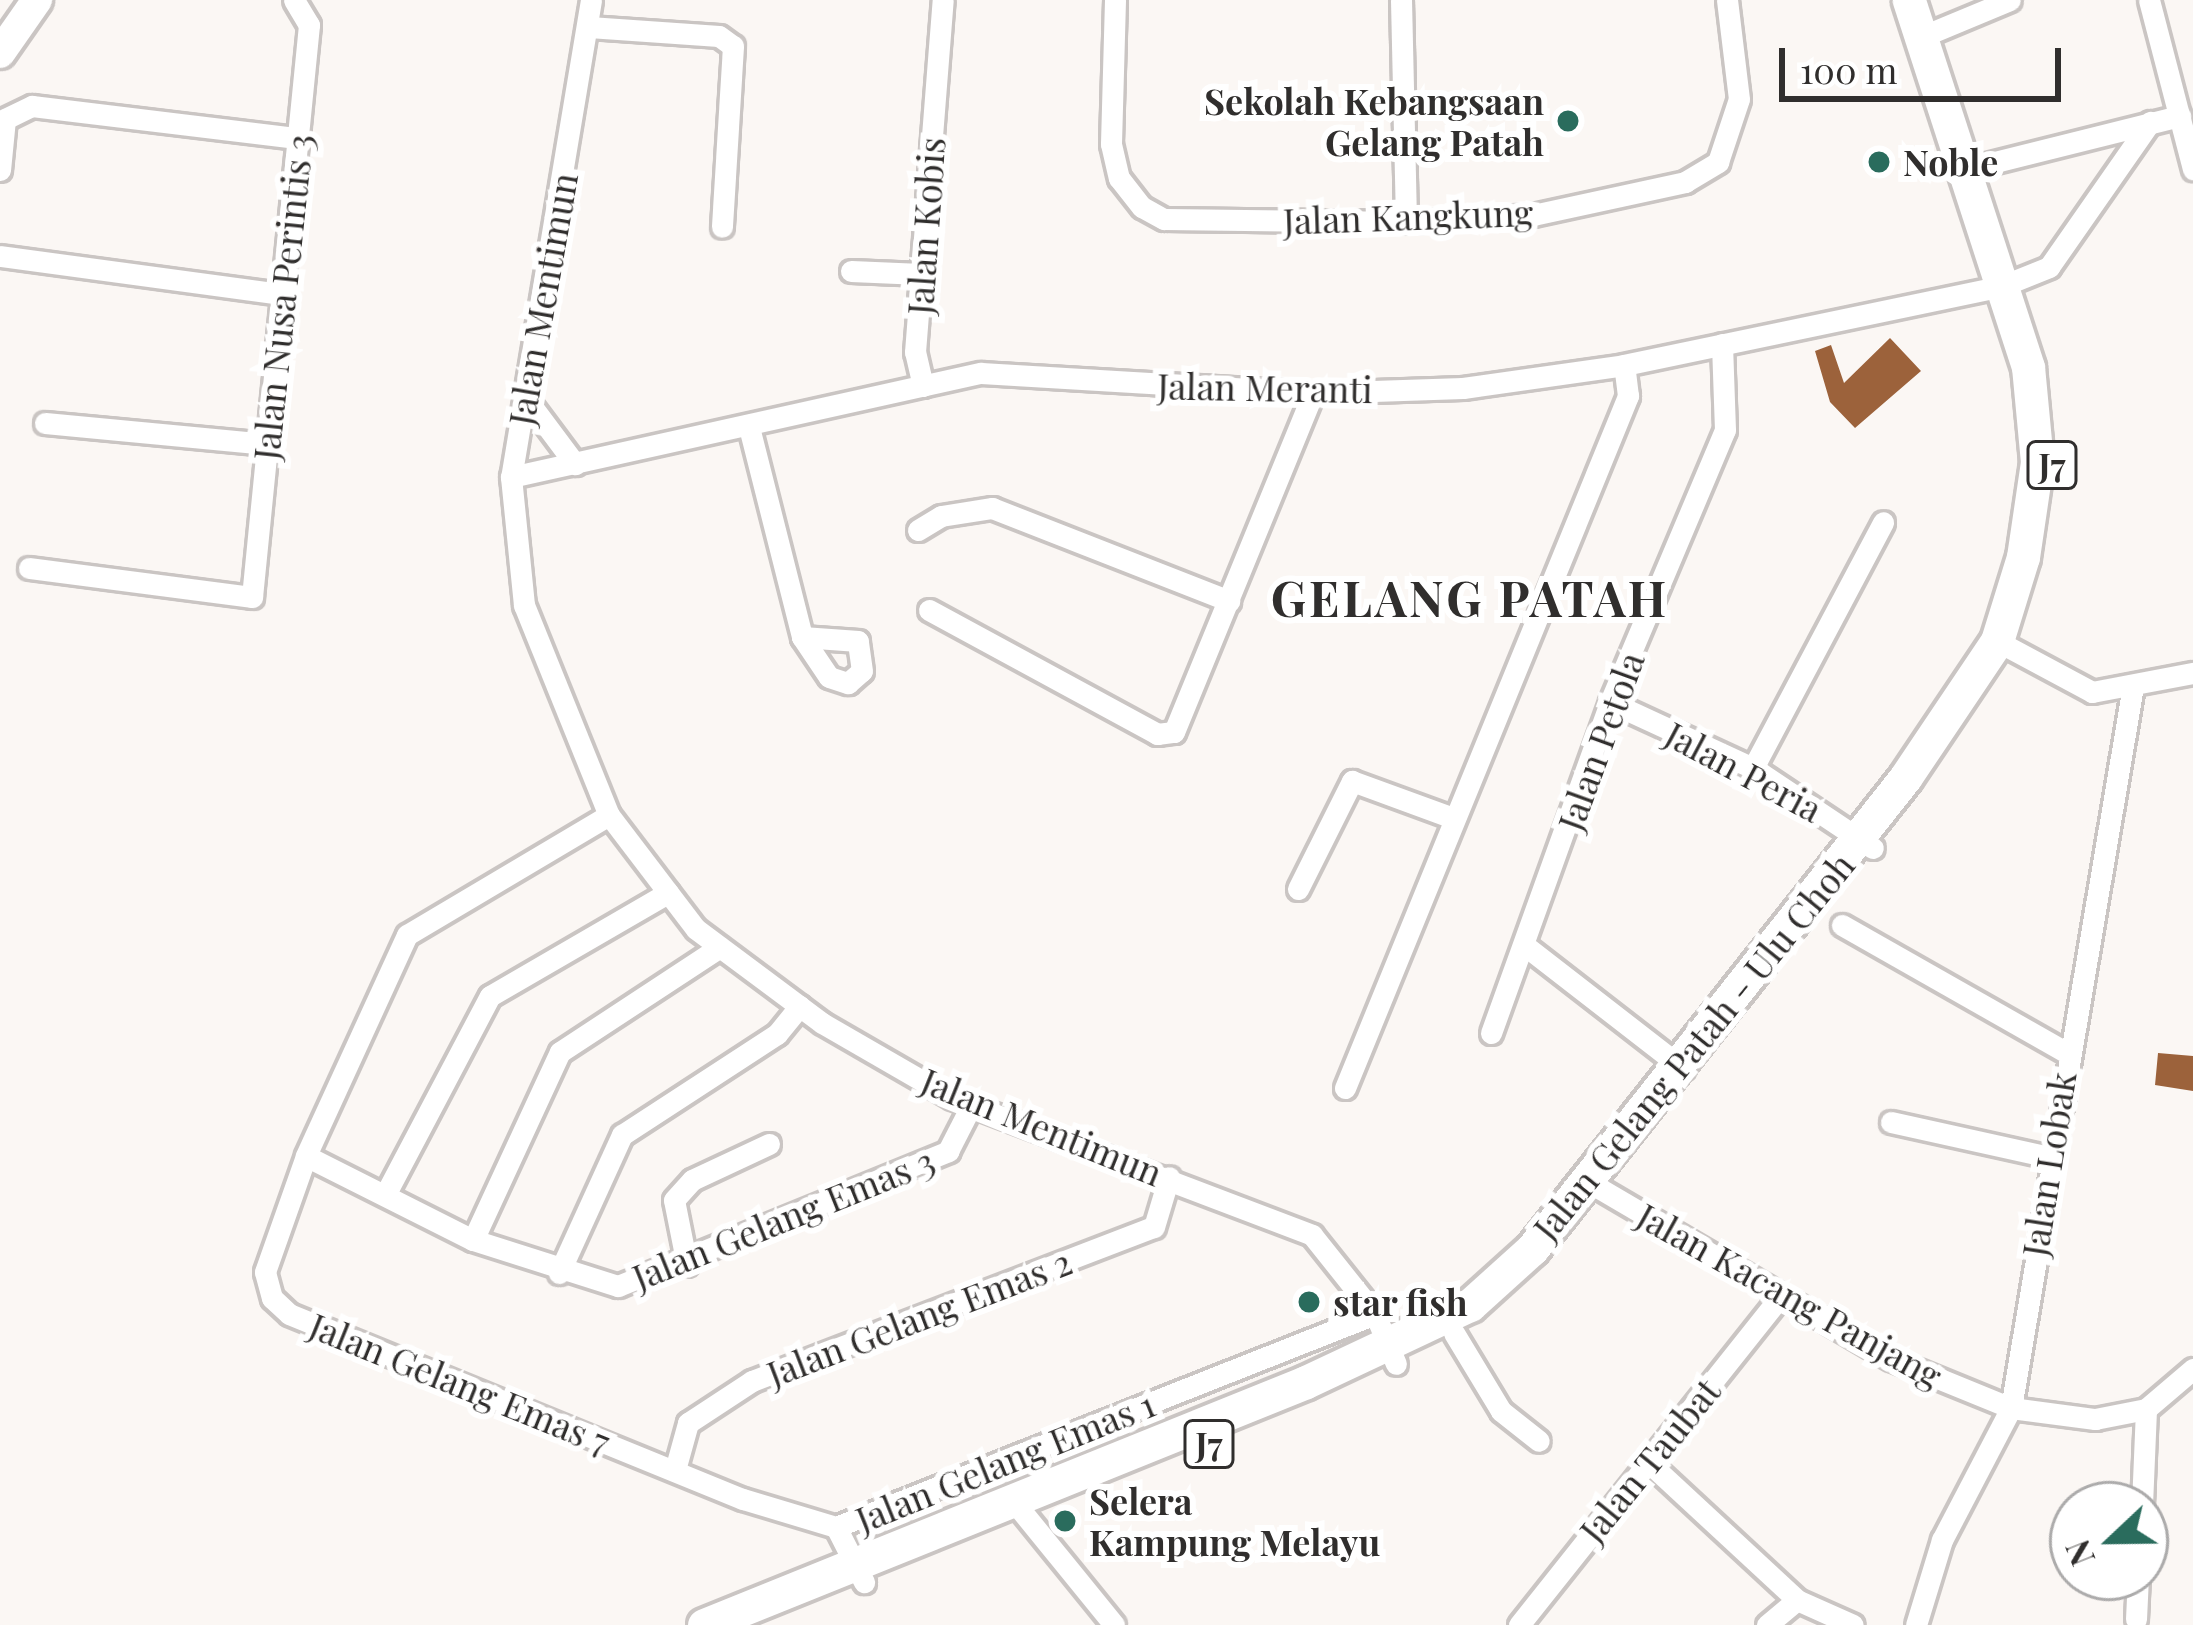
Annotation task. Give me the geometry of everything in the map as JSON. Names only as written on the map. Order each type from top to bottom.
[{"type":"main road","name":"Jalan Gelang Patah - Ulu Choh","points":[[704,1625],[861,1575],[1019,1514],[1454,1333],[1510,1289],[1867,843],[2007,645],[2041,561],[2052,460],[2044,367],[1966,170],[1909,0]]},
{"type":"main road","name":"Jalan Gelang Patah - Ulu Choh","points":[[1929,16],[1966,170]]},
{"type":"main road","name":"Jalan Gelang Patah - Ulu Choh","points":[[1392,1356],[1470,1305],[1593,1185]]},
{"type":"main road","name":"Jalan Gelang Patah - Ulu Choh","points":[[756,1625],[861,1575]]},
{"type":"street","points":[[0,53],[37,0]]},
{"type":"street","name":"Jalan Nusa Perintis 3","points":[[29,568],[252,597],[309,25],[294,0]]},
{"type":"street","name":"Jalan Mentimun","points":[[591,0],[512,477],[524,605],[609,815],[668,893],[720,946],[800,1006],[972,1104],[1312,1235],[1375,1314],[1392,1356]]},
{"type":"street","name":"Jalan Kobis","points":[[923,386],[921,274],[943,0]]},
{"type":"street","name":"Jalan Kangkung","points":[[1115,0],[1111,145],[1119,178],[1142,207],[1164,219],[1406,222],[1533,215],[1685,182],[1718,162],[1739,99],[1727,0]]},
{"type":"street","points":[[1401,0],[1406,222]]},
{"type":"street","points":[[1929,16],[2010,0]]},
{"type":"street","points":[[2149,0],[2193,169]]},
{"type":"street","points":[[589,27],[719,36],[733,46],[722,226]]},
{"type":"street","points":[[0,170],[4,119],[32,106],[297,138]]},
{"type":"street","points":[[1966,170],[2180,116]]},
{"type":"street","points":[[2011,284],[2049,267],[2150,122]]},
{"type":"street","points":[[0,256],[282,294]]},
{"type":"street","points":[[851,271],[921,274]]},
{"type":"street","name":"Jalan Meranti","points":[[512,477],[923,386],[1018,370],[1313,393],[1463,388],[1624,365],[2011,284]]},
{"type":"street","name":"Jalan Petola","points":[[1491,1033],[1528,948],[1610,702],[1725,430],[1722,344]]},
{"type":"street","points":[[1346,1088],[1628,396],[1624,365]]},
{"type":"street","points":[[929,610],[1163,736],[1178,726],[1313,393]]},
{"type":"street","points":[[525,397],[574,464]]},
{"type":"street","points":[[45,423],[267,444]]},
{"type":"street","points":[[749,427],[802,637]]},
{"type":"street","points":[[918,530],[941,516],[992,508],[1229,601]]},
{"type":"street","points":[[1753,768],[1883,522]]},
{"type":"street","points":[[2007,645],[2092,692],[2193,674]]},
{"type":"street","name":"Jalan Lobak","points":[[1916,1625],[1942,1540],[2011,1408],[2066,1052],[2133,686]]},
{"type":"street","name":"Jalan Peria","points":[[1610,702],[1753,768],[1867,843]]},
{"type":"street","points":[[1298,889],[1352,782],[1453,818]]},
{"type":"street","name":"Jalan Gelang Emas 7","points":[[609,815],[407,935],[306,1156],[265,1272],[289,1314],[676,1470],[836,1527]]},
{"type":"street","points":[[385,1196],[490,996],[668,893]]},
{"type":"street","points":[[1842,925],[2066,1052]]},
{"type":"street","points":[[473,1240],[560,1052],[720,946]]},
{"type":"street","points":[[1528,948],[1683,1068]]},
{"type":"street","points":[[559,1273],[622,1135],[777,1034],[800,1006]]},
{"type":"street","name":"Jalan Gelang Emas 3","points":[[306,1156],[473,1240],[559,1273],[618,1286],[687,1265],[948,1151],[972,1104]]},
{"type":"street","points":[[1892,1122],[2049,1157]]},
{"type":"street","points":[[687,1265],[674,1200],[692,1180],[769,1144]]},
{"type":"street","name":"Jalan Gelang Emas 2","points":[[676,1470],[688,1423],[752,1382],[1154,1227],[1169,1177]]},
{"type":"street","name":"Jalan Kacang Panjang","points":[[1593,1185],[1891,1358],[2011,1408],[2095,1419],[2146,1409]]},
{"type":"street","name":"Jalan Taubat","points":[[1519,1625],[1646,1460],[1781,1297]]},
{"type":"street","name":"Jalan Gelang Emas 1","points":[[836,1527],[1375,1314]]},
{"type":"street","points":[[1454,1333],[1501,1411],[1539,1442]]},
{"type":"street","points":[[2143,1481],[2146,1409],[2193,1369]]},
{"type":"street","points":[[1646,1460],[1796,1600],[1853,1625]]},
{"type":"street","points":[[1019,1514],[1114,1625]]},
{"type":"street","points":[[836,1527],[861,1575]]},
{"type":"street","points":[[1771,1622],[1796,1600]]},
{"type":"street","points":[[2136,1619],[2137,1601]]},
{"type":"building","points":[[1890,338],[1921,371],[1855,428],[1830,402],[1815,351],[1831,345],[1844,383]]},
{"type":"building","points":[[2158,1053],[2193,1056],[2193,1091],[2155,1085]]},
{"type":"place","name":"Sekolah Kebangsaan Gelang Patah","points":[[1568,121]]},
{"type":"place","name":"Noble","points":[[1879,162]]},
{"type":"place","name":"star fish","points":[[1309,1302]]},
{"type":"place","name":"Selera Kampung Melayu","points":[[1065,1521]]},
{"type":"district","name":"GELANG PATAH","points":[[1470,598]]}]
